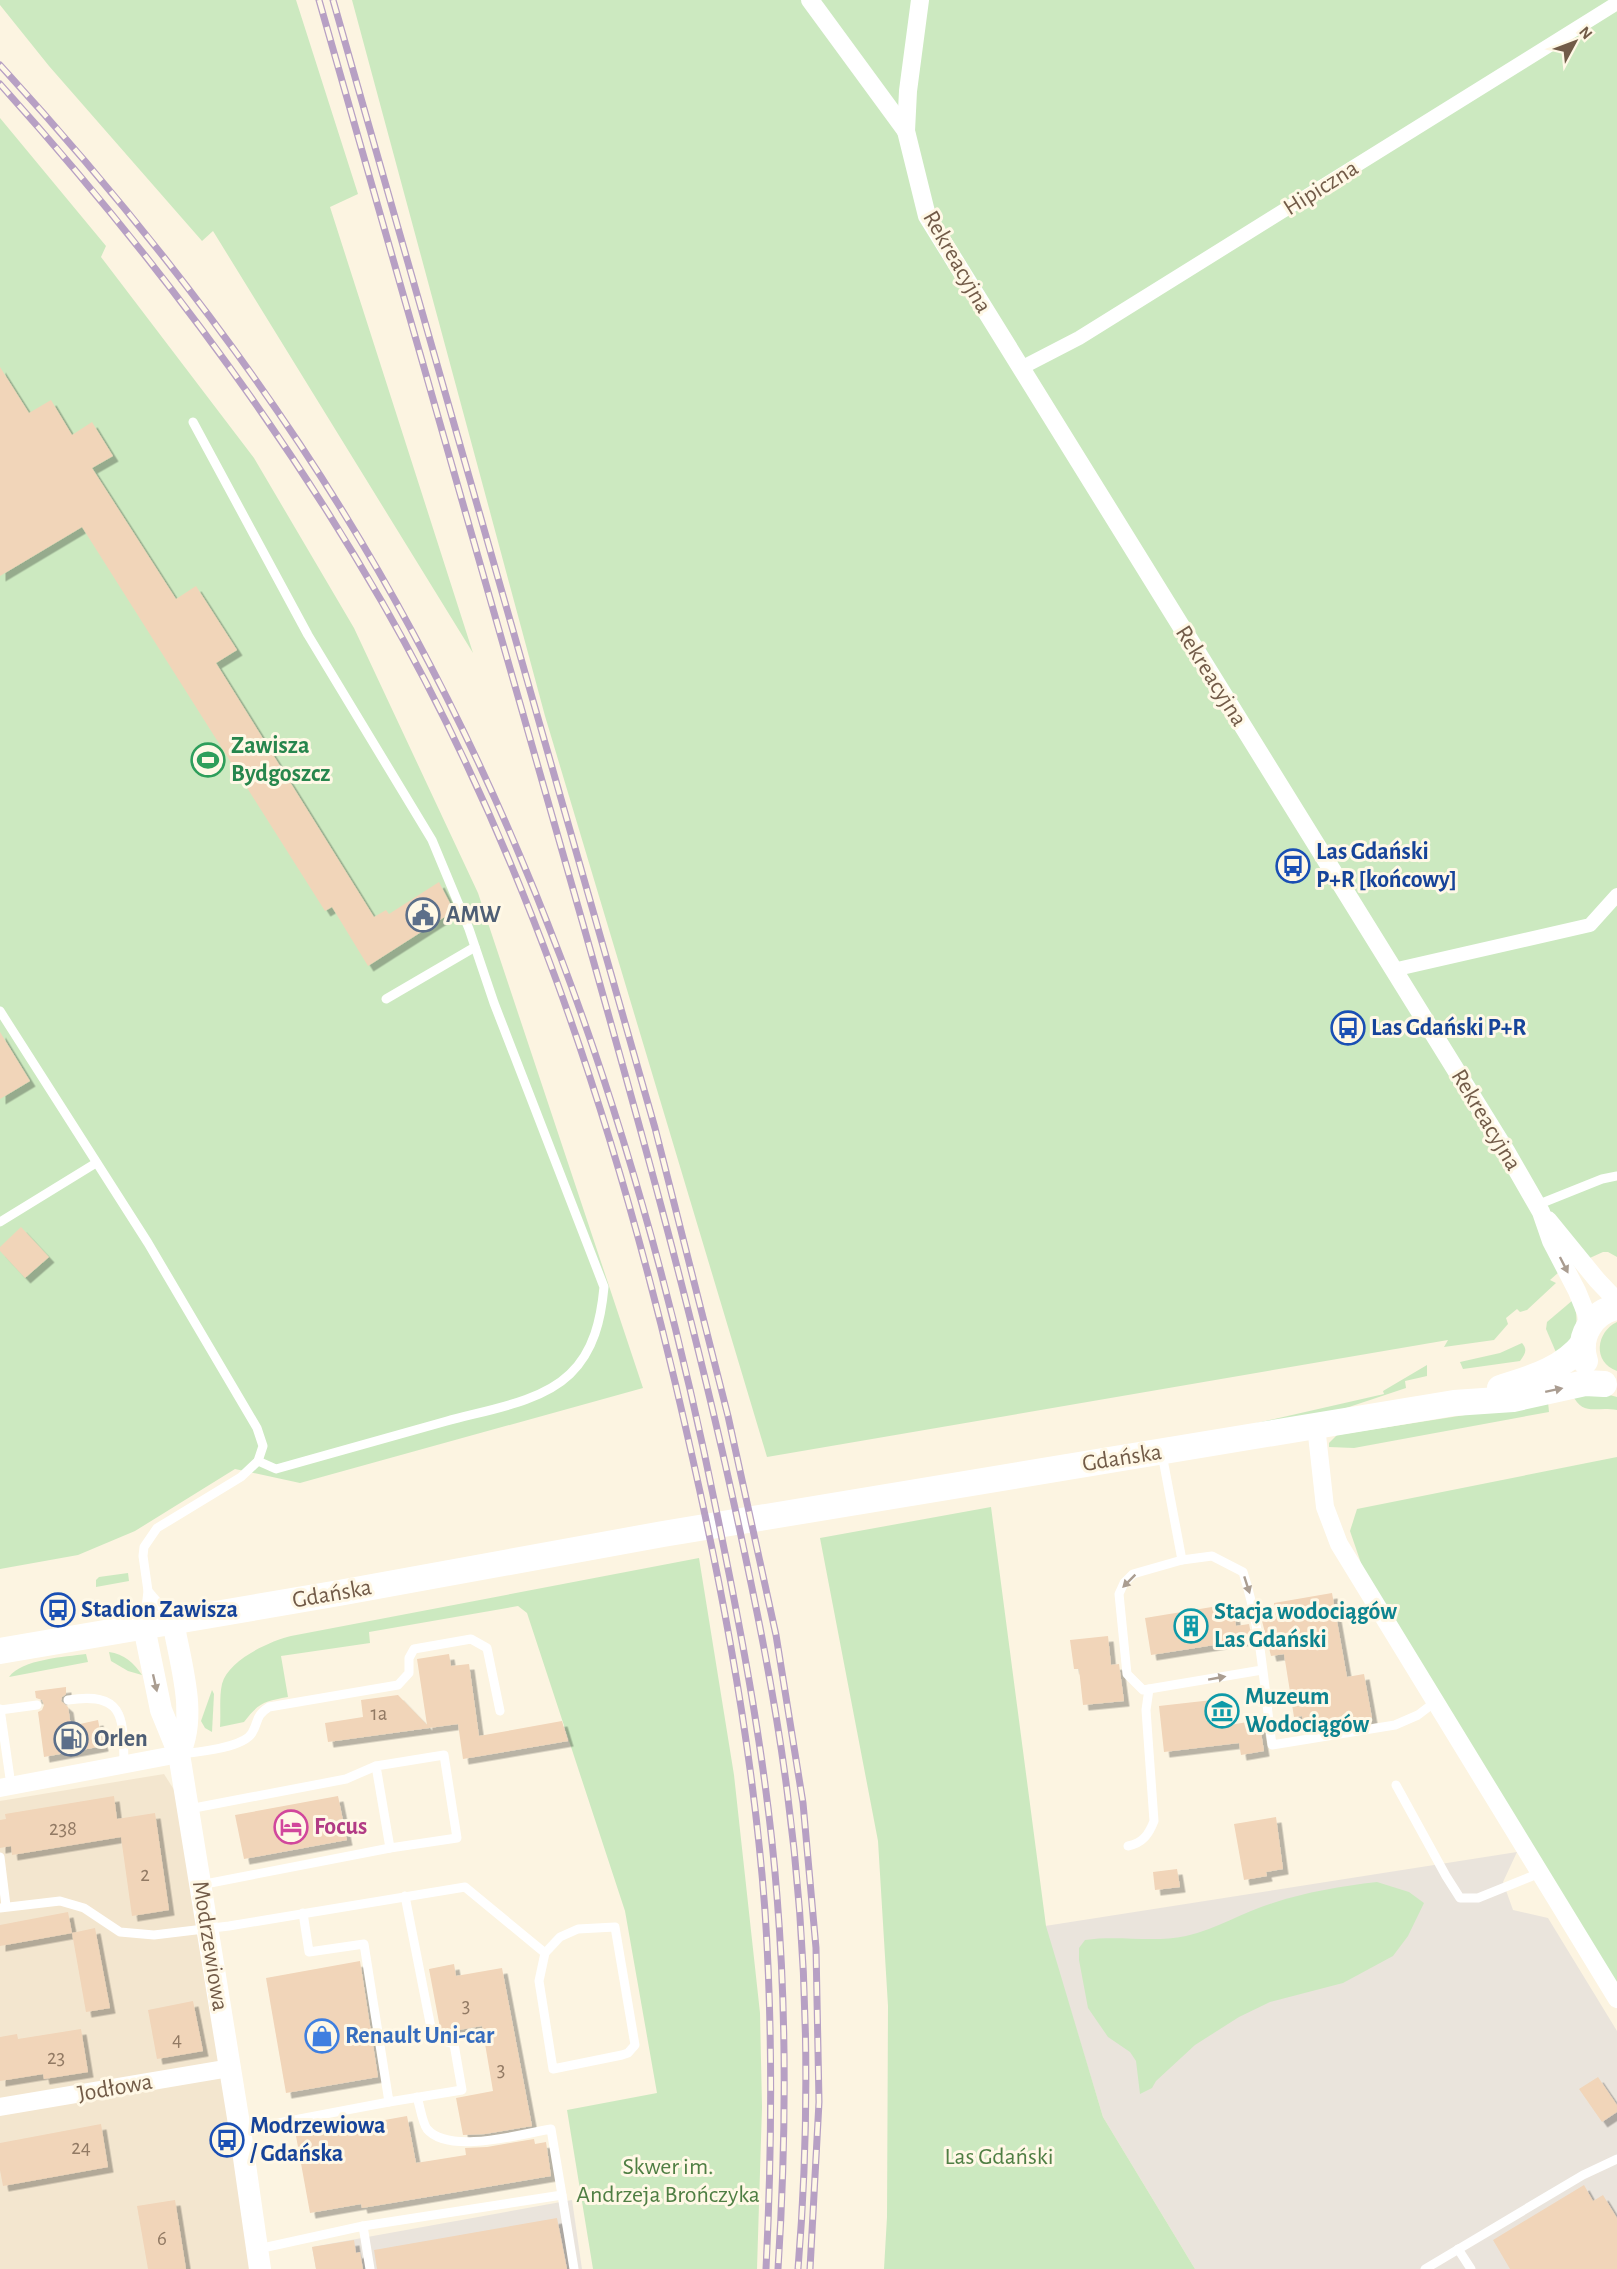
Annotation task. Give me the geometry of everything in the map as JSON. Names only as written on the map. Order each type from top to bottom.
[{"type":"main road","name":"Gdańska","points":[[1454,1402],[1556,1368],[1573,1356],[1594,1319],[1603,1312],[1617,1307]]},
{"type":"main road","points":[[1585,1336],[1583,1356],[1587,1367],[1594,1376],[1610,1386]]},
{"type":"main road","name":"Gdańska","points":[[0,1652],[663,1534],[1454,1402],[1513,1399],[1585,1383],[1610,1386]]},
{"type":"street","name":"Rekreacyjna","points":[[810,0],[906,131]]},
{"type":"street","name":"Rekreacyjna","points":[[920,0],[908,91],[906,131],[927,216],[1392,970],[1506,1150],[1539,1208],[1551,1240],[1577,1291],[1586,1313],[1585,1336]]},
{"type":"street","name":"Hipiczna","points":[[1021,368],[1089,332],[1617,3]]},
{"type":"street","points":[[1392,970],[1590,925],[1617,896]]},
{"type":"street","name":"Rekreacyjna","points":[[1539,1208],[1597,1280],[1617,1301]]},
{"type":"street","points":[[1316,1426],[1325,1507],[1339,1544],[1617,1999]]},
{"type":"street","points":[[6,1786],[179,1755],[186,1739],[188,1712],[173,1621]]},
{"type":"street","name":"Modrzewiowa","points":[[144,1627],[161,1710],[179,1755],[259,2259]]},
{"type":"street","name":"Jodłowa","points":[[0,2107],[230,2068]]},
{"type":"lane","points":[[193,422],[308,635],[432,840],[604,1287],[602,1313],[594,1338],[570,1374],[546,1391],[506,1406],[276,1469],[258,1461]]},
{"type":"lane","points":[[386,999],[475,947]]},
{"type":"lane","points":[[0,1011],[148,1243],[257,1428],[263,1446],[258,1461],[241,1477],[157,1528],[143,1553],[148,1591],[144,1627]]},
{"type":"lane","points":[[0,1222],[96,1163]]},
{"type":"lane","points":[[1539,1208],[1602,1179],[1617,1176]]},
{"type":"lane","points":[[1161,1451],[1182,1560]]},
{"type":"lane","points":[[1262,1670],[1143,1690],[1127,1674],[1119,1594],[1124,1583],[1133,1575],[1182,1560],[1212,1556],[1243,1572],[1252,1599],[1262,1670],[1272,1745],[1395,1725],[1418,1715],[1435,1702]]},
{"type":"lane","points":[[148,1591],[173,1621]]},
{"type":"lane","points":[[179,1755],[241,1742],[251,1735],[260,1713],[269,1707],[398,1685],[409,1673],[409,1658],[414,1649],[471,1639],[487,1648],[500,1711]]},
{"type":"lane","points":[[1128,1846],[1137,1844],[1149,1834],[1154,1821],[1146,1710],[1149,1689]]},
{"type":"lane","points":[[68,1700],[83,1698],[104,1700],[115,1707],[122,1720],[124,1765]]},
{"type":"lane","points":[[6,1786],[0,1710],[37,1706]]},
{"type":"lane","points":[[187,1809],[346,1779],[376,1766],[444,1755],[458,1838],[390,1848],[200,1885]]},
{"type":"lane","points":[[376,1766],[390,1848]]},
{"type":"lane","points":[[1396,1785],[1460,1898],[1478,1898],[1540,1873]]},
{"type":"lane","points":[[0,1857],[3,1907],[60,1901],[84,1908],[120,1932],[154,1935],[465,1887],[545,1953]]},
{"type":"lane","points":[[240,2130],[462,2090],[454,2044],[433,2038],[405,1896]]},
{"type":"lane","points":[[303,1913],[309,1952],[364,1944],[389,2102]]},
{"type":"lane","points":[[615,1927],[635,2045],[628,2053],[553,2069],[539,1981],[545,1953],[560,1937],[578,1929],[615,1927]]},
{"type":"lane","points":[[417,2097],[427,2128],[445,2140],[477,2142],[551,2129],[574,2269]]},
{"type":"lane","points":[[1425,2269],[1583,2175],[1617,2159]]},
{"type":"lane","points":[[259,2259],[363,2226],[561,2195]]},
{"type":"lane","points":[[363,2226],[370,2269]]},
{"type":"lane","points":[[1458,2249],[1471,2269]]},
{"type":"shaded area","points":[[164,1774],[187,1810],[260,2269],[0,2269],[0,1801]]},
{"type":"shaded area","points":[[1517,1852],[1503,1882],[1513,1910],[1548,1918],[1617,2031],[1617,2269],[1195,2269],[1103,2117],[1045,1926]]},
{"type":"shaded area","points":[[572,2200],[582,2269],[316,2269],[312,2247]]},
{"type":"green space","points":[[0,0],[296,0],[358,194],[330,207],[473,653],[213,231],[202,241],[49,66],[0,5]]},
{"type":"green space","points":[[352,0],[1617,0],[1617,1257],[1603,1252],[1559,1272],[1550,1280],[1556,1283],[1527,1310],[1520,1312],[1517,1309],[1506,1318],[1508,1324],[1494,1340],[1444,1347],[1448,1340],[767,1457],[545,716]]},
{"type":"green space","name":"Zawisza Bydgoszcz","points":[[0,118],[106,246],[101,257],[254,458],[354,628],[478,893],[643,1388],[300,1483],[235,1469],[135,1531],[78,1555],[0,1569]]},
{"type":"green space","points":[[1573,1300],[1576,1317],[1575,1331],[1569,1344],[1558,1357],[1546,1329],[1547,1322]]},
{"type":"green space","points":[[1617,1322],[1617,1371],[1604,1361],[1600,1354],[1600,1347],[1605,1333]]},
{"type":"green space","points":[[1522,1343],[1525,1352],[1520,1361],[1463,1369],[1460,1362],[1500,1353]]},
{"type":"green space","points":[[1427,1365],[1427,1376],[1405,1381],[1406,1388],[1343,1409],[1248,1425],[1384,1394],[1383,1391]]},
{"type":"green space","points":[[1595,1391],[1617,1397],[1617,1410],[1585,1408],[1576,1401],[1572,1394]]},
{"type":"green space","points":[[1548,1402],[1549,1412],[1354,1448],[1329,1447],[1329,1443],[1337,1435]]},
{"type":"green space","points":[[1617,1457],[1617,1989],[1363,1569],[1350,1531],[1357,1509]]},
{"type":"green space","name":"Las Gdański","points":[[991,1507],[1046,1926],[1103,2117],[1195,2269],[884,2269],[887,2217],[888,2006],[878,1841],[820,1538]]},
{"type":"green space","name":"Skwer im. Andrzeja Brończyka","points":[[699,1558],[734,1775],[760,2013],[762,2107],[757,2269],[593,2269],[567,2110],[657,2093],[625,1911],[527,1613],[518,1606],[369,1632],[370,1643],[281,1656],[288,1697],[263,1704],[244,1722],[220,1727],[221,1689],[226,1675],[241,1660],[272,1642],[291,1636]]},
{"type":"green space","points":[[128,1573],[129,1581],[96,1587],[96,1580],[99,1577]]},
{"type":"green space","points":[[109,1652],[128,1660],[142,1675],[128,1671],[111,1661]]},
{"type":"green space","points":[[86,1654],[88,1662],[9,1677],[15,1671],[34,1663]]},
{"type":"green space","points":[[212,1690],[214,1694],[212,1732],[205,1728],[201,1721]]},
{"type":"green space","points":[[1377,1882],[1409,1892],[1424,1903],[1408,1936],[1393,1956],[1343,1983],[1270,2002],[1239,2017],[1195,2045],[1156,2081],[1152,2088],[1140,2094],[1136,2061],[1130,2052],[1108,2037],[1088,2008],[1079,1960],[1079,1948],[1085,1940],[1161,1939],[1186,1936],[1286,1899],[1324,1890]]},
{"type":"building","points":[[0,367],[29,413],[51,400],[72,435],[92,422],[113,456],[92,468],[176,599],[196,586],[237,650],[216,663],[374,917],[386,910],[389,914],[439,882],[454,911],[368,966],[332,907],[325,911],[82,527],[0,576]]},
{"type":"building","points":[[0,1032],[30,1081],[0,1099]]},
{"type":"building","points":[[21,1227],[49,1257],[25,1278],[0,1251],[0,1247]]},
{"type":"building","points":[[1332,1593],[1347,1677],[1364,1674],[1372,1718],[1305,1730],[1302,1716],[1294,1717],[1284,1654],[1271,1656],[1262,1621],[1276,1619],[1274,1603]]},
{"type":"building","name":"Stacja wodociągów Las Gdański","points":[[1230,1604],[1236,1626],[1249,1624],[1252,1639],[1151,1655],[1145,1618]]},
{"type":"building","points":[[1108,1636],[1111,1665],[1119,1664],[1124,1701],[1083,1705],[1079,1669],[1074,1669],[1070,1640]]},
{"type":"building","points":[[449,1654],[451,1666],[469,1664],[479,1736],[562,1721],[568,1741],[463,1759],[458,1724],[328,1742],[325,1723],[363,1717],[361,1700],[398,1695],[427,1725],[417,1659]]},
{"type":"building","points":[[66,1687],[66,1694],[61,1701],[68,1707],[71,1726],[98,1720],[103,1746],[44,1757],[38,1712],[44,1705],[42,1700],[36,1698],[35,1691]]},
{"type":"building","points":[[1221,1699],[1224,1726],[1259,1720],[1264,1751],[1241,1755],[1239,1743],[1164,1752],[1159,1706]]},
{"type":"building","points":[[114,1796],[117,1819],[155,1813],[169,1910],[132,1916],[121,1837],[12,1855],[11,1846],[0,1848],[0,1820],[6,1819],[5,1814]]},
{"type":"building","name":"Focus","points":[[338,1796],[347,1840],[244,1859],[235,1815]]},
{"type":"building","points":[[1276,1817],[1283,1869],[1266,1872],[1267,1876],[1244,1880],[1234,1824]]},
{"type":"building","points":[[1177,1869],[1180,1887],[1155,1890],[1153,1872]]},
{"type":"building","points":[[68,1912],[72,1933],[0,1946],[0,1925]]},
{"type":"building","points":[[95,1928],[110,2008],[86,2012],[72,1933]]},
{"type":"building","points":[[360,1961],[378,2077],[286,2093],[266,1978]]},
{"type":"building","points":[[454,1964],[456,1976],[502,1968],[532,2126],[485,2134],[463,2135],[456,2098],[493,2091],[482,2026],[441,2033],[429,1969]]},
{"type":"building","points":[[193,2001],[203,2051],[157,2059],[148,2010]]},
{"type":"building","points":[[81,2029],[88,2072],[44,2079],[43,2074],[0,2081],[0,2037],[17,2034],[18,2039]]},
{"type":"building","points":[[1598,2077],[1617,2105],[1617,2112],[1602,2122],[1579,2089]]},
{"type":"building","points":[[407,2116],[416,2163],[466,2155],[465,2148],[487,2147],[534,2139],[535,2144],[546,2142],[551,2176],[362,2208],[361,2204],[310,2213],[296,2136]]},
{"type":"building","points":[[101,2124],[108,2167],[3,2186],[0,2170],[0,2143]]},
{"type":"building","points":[[1584,2185],[1593,2201],[1603,2195],[1617,2218],[1617,2269],[1510,2269],[1493,2240]]},
{"type":"building","points":[[175,2200],[186,2269],[148,2269],[137,2206]]},
{"type":"building","points":[[557,2218],[567,2269],[377,2269],[374,2250]]},
{"type":"building","points":[[354,2240],[356,2253],[360,2252],[363,2269],[316,2269],[312,2247]]},
{"type":"railway","points":[[319,0],[642,1136],[698,1348],[747,1565],[782,1752],[799,1909],[806,2089],[798,2269]]},
{"type":"railway","points":[[333,0],[655,1128],[728,1416],[776,1635],[803,1803],[816,1948],[819,2102],[810,2269]]},
{"type":"railway","points":[[0,65],[80,155],[157,248],[230,344],[299,443],[376,567],[445,695],[507,825],[561,958],[608,1093],[650,1231],[686,1371],[717,1514],[753,1704],[773,1848],[780,1943],[784,2036],[784,2129],[778,2269]]},
{"type":"railway","points":[[0,84],[156,269],[252,398],[340,533],[382,602],[432,694],[519,884],[557,981],[591,1080],[650,1281],[705,1513],[742,1711],[759,1844],[768,1956],[771,2090],[766,2269]]},
{"type":"place","name":"Zawisza Bydgoszcz","points":[[208,760]]},
{"type":"place","name":"Las Gdański P+R [końcowy]","points":[[1293,866]]},
{"type":"place","name":"AMW","points":[[423,915]]},
{"type":"place","name":"Las Gdański P+R","points":[[1348,1028]]},
{"type":"place","name":"Stadion Zawisza","points":[[58,1610]]},
{"type":"place","name":"Stacja wodociągów Las Gdański","points":[[1191,1626]]},
{"type":"place","name":"Muzeum Wodociągów","points":[[1222,1711]]},
{"type":"place","name":"Orlen","points":[[71,1739]]},
{"type":"place","name":"Focus","points":[[291,1827]]},
{"type":"place","name":"Renault Uni-car","points":[[322,2036]]},
{"type":"place","name":"Modrzewiowa / Gdańska","points":[[227,2140]]}]
